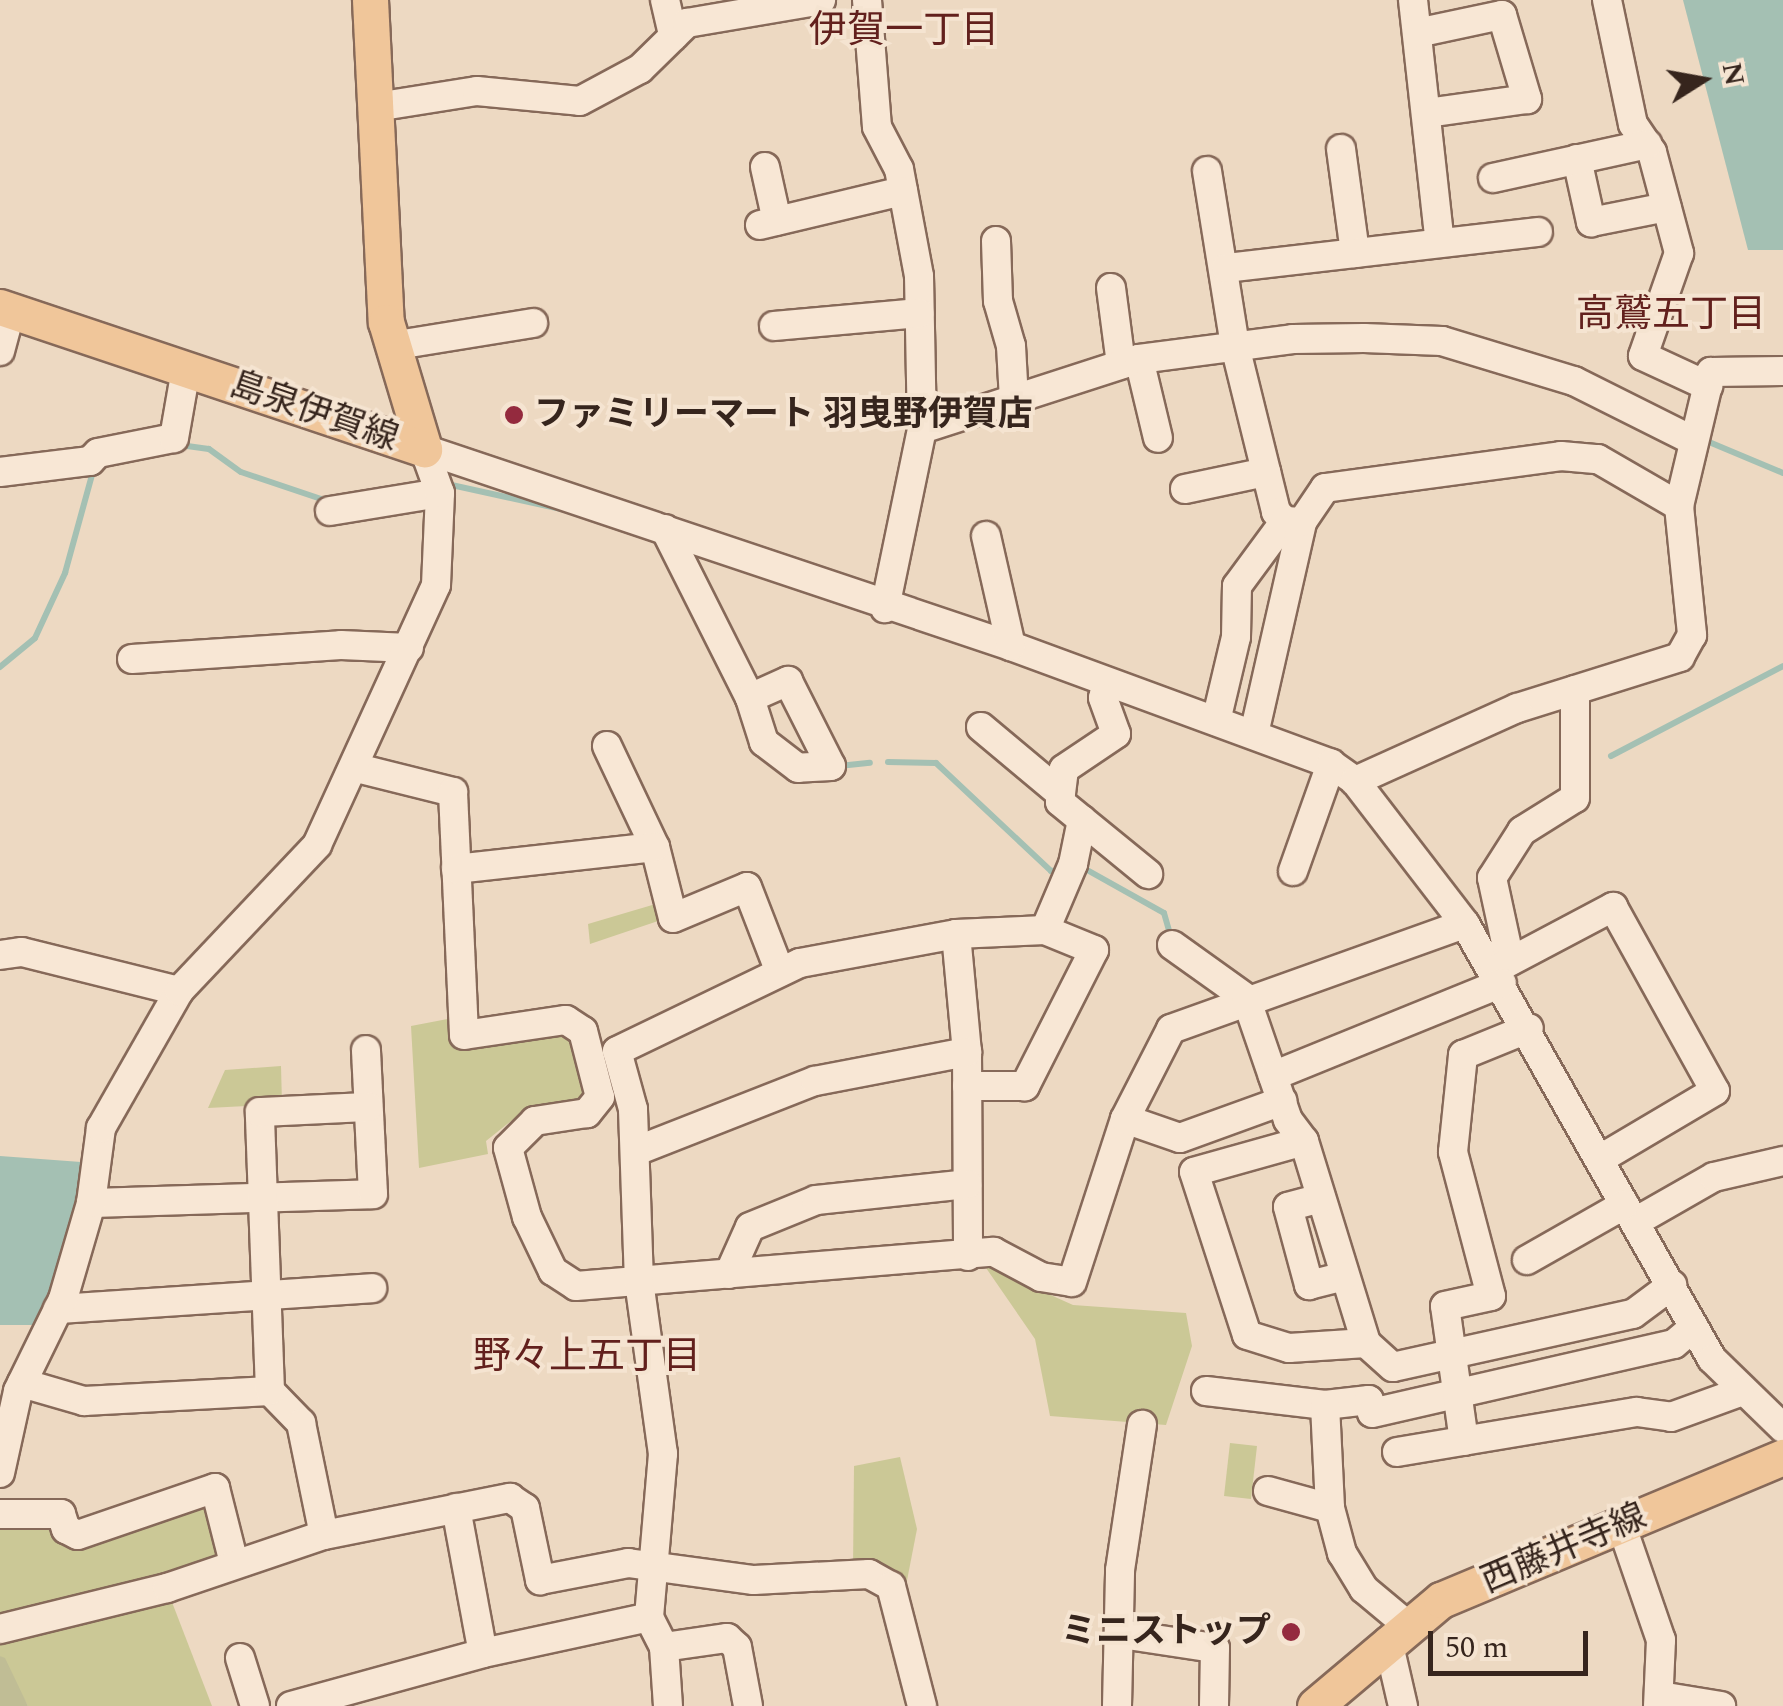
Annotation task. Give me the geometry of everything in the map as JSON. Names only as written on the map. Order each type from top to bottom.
[{"type":"main road","name":"島泉伊賀線","points":[[370,0],[391,346],[424,449]]},
{"type":"main road","name":"島泉伊賀線","points":[[5,308],[424,449]]},
{"type":"main road","name":"西藤井寺線","points":[[1315,1706],[1397,1633],[1441,1600],[1783,1457]]},
{"type":"street","points":[[665,0],[673,36]]},
{"type":"street","points":[[376,107],[477,91],[580,100],[640,69],[686,23],[821,0]]},
{"type":"street","points":[[867,0],[877,127],[903,191],[919,313],[922,429],[885,608]]},
{"type":"street","points":[[1413,0],[1440,243]]},
{"type":"street","points":[[1607,0],[1633,124],[1647,144],[1678,253],[1644,356],[1708,386]]},
{"type":"street","points":[[1417,33],[1502,15],[1527,100],[1426,114]]},
{"type":"street","points":[[1493,178],[1647,144]]},
{"type":"street","points":[[1341,150],[1355,253]]},
{"type":"street","points":[[1577,159],[1590,222],[1667,207]]},
{"type":"street","points":[[765,167],[769,223],[903,191]]},
{"type":"street","points":[[1207,171],[1226,268],[1235,346],[1266,472],[1293,521],[1254,734]]},
{"type":"street","points":[[1226,268],[1538,232]]},
{"type":"street","points":[[996,241],[998,301],[1011,346],[1014,399]]},
{"type":"street","points":[[1111,288],[1130,362],[1158,438]]},
{"type":"street","points":[[0,351],[5,308]]},
{"type":"street","points":[[774,326],[919,313]]},
{"type":"street","points":[[391,346],[533,323]]},
{"type":"street","points":[[922,429],[1130,362],[1293,339],[1442,342],[1574,380],[1694,441]]},
{"type":"street","points":[[0,472],[90,460],[98,453],[174,438],[186,369]]},
{"type":"street","points":[[1355,781],[1517,708],[1680,657],[1692,634],[1679,506],[1711,372],[1783,371]]},
{"type":"street","points":[[0,1473],[22,1383],[58,1309],[91,1203],[101,1128],[179,992],[317,845],[357,768],[436,585],[440,493],[424,449]]},
{"type":"street","points":[[424,449],[665,528],[885,608],[1010,646],[1332,764],[1355,781],[1502,971],[1529,1028],[1694,1328],[1740,1392],[1783,1428]]},
{"type":"street","points":[[1216,721],[1236,637],[1236,586],[1325,488],[1561,456],[1598,459],[1679,506]]},
{"type":"street","points":[[1186,489],[1266,472]]},
{"type":"street","points":[[330,512],[440,493]]},
{"type":"street","points":[[665,528],[750,698]]},
{"type":"street","points":[[986,536],[1010,646]]},
{"type":"street","points":[[132,659],[342,645],[409,648]]},
{"type":"street","points":[[1107,682],[1103,698],[1116,734],[1064,770],[1060,802],[1148,874]]},
{"type":"street","points":[[1502,971],[1492,878],[1522,832],[1574,798],[1576,690]]},
{"type":"street","points":[[981,727],[1061,794]]},
{"type":"street","points":[[607,746],[656,847],[672,918],[748,887],[780,972]]},
{"type":"street","points":[[1293,871],[1332,764]]},
{"type":"street","points":[[357,768],[453,792],[464,1035],[566,1020],[583,1031],[600,1098],[588,1113],[535,1120],[508,1148],[527,1217],[553,1271],[576,1286],[994,1252],[1041,1278],[1072,1282],[1125,1119],[1170,1028],[1246,998],[1465,924]]},
{"type":"street","points":[[1045,930],[1073,864],[1082,820]]},
{"type":"street","points":[[456,869],[656,847]]},
{"type":"street","points":[[1125,1119],[1180,1138],[1502,971],[1613,907],[1716,1091],[1600,1160]]},
{"type":"street","points":[[668,1706],[664,1646],[650,1617],[664,1454],[639,1282],[634,1109],[617,1051],[800,963],[956,934],[1045,930],[1094,950],[1025,1086],[967,1086]]},
{"type":"street","points":[[956,934],[968,1052],[968,1256]]},
{"type":"street","points":[[1172,945],[1246,998],[1277,1088],[1304,1142],[1321,1198],[1288,1207],[1309,1285],[1344,1276],[1366,1344],[1393,1367],[1400,1408]]},
{"type":"street","points":[[0,954],[41,956],[179,992]]},
{"type":"street","points":[[1464,1440],[1456,1353],[1445,1306],[1491,1296],[1453,1152],[1463,1055],[1529,1028]]},
{"type":"street","points":[[91,1203],[373,1194],[366,1050]]},
{"type":"street","points":[[636,1151],[815,1081],[968,1052]]},
{"type":"street","points":[[324,1535],[302,1423],[270,1391],[260,1112],[368,1107]]},
{"type":"street","points":[[1304,1142],[1194,1172],[1247,1335],[1289,1348],[1366,1344]]},
{"type":"street","points":[[1527,1260],[1714,1177],[1783,1161]]},
{"type":"street","points":[[729,1274],[750,1227],[816,1200],[968,1184]]},
{"type":"street","points":[[1393,1367],[1633,1314],[1672,1285]]},
{"type":"street","points":[[58,1309],[372,1288]]},
{"type":"street","points":[[1206,1391],[1325,1405],[1370,1400],[1372,1413],[1459,1397],[1674,1344],[1694,1328]]},
{"type":"street","points":[[22,1383],[84,1401],[270,1391]]},
{"type":"street","points":[[1397,1452],[1637,1412],[1671,1416],[1740,1392]]},
{"type":"street","points":[[1325,1405],[1330,1508],[1342,1554],[1397,1633],[1403,1706]]},
{"type":"street","points":[[1117,1706],[1120,1570],[1142,1425]]},
{"type":"street","points":[[0,1514],[61,1514],[66,1530],[78,1535],[215,1488],[234,1562]]},
{"type":"street","points":[[1268,1491],[1330,1508]]},
{"type":"street","points":[[0,1628],[166,1588],[234,1562],[324,1535],[510,1498],[524,1508],[540,1580],[628,1564],[754,1580],[869,1574],[891,1586],[922,1706]]},
{"type":"street","points":[[456,1508],[483,1653]]},
{"type":"street","points":[[1622,1524],[1661,1640],[1659,1701],[1721,1706]]},
{"type":"street","points":[[292,1706],[323,1701],[483,1653],[650,1617]]},
{"type":"street","points":[[1120,1634],[1215,1648],[1214,1706]]},
{"type":"street","points":[[664,1646],[727,1638],[737,1647],[748,1706]]},
{"type":"street","points":[[240,1658],[256,1706]]},
{"type":"shaded area","points":[[1683,0],[1783,0],[1783,250],[1748,250]]},
{"type":"shaded area","points":[[659,903],[661,920],[590,944],[588,924]]},
{"type":"shaded area","points":[[458,1017],[462,1049],[565,1032],[576,1041],[585,1094],[581,1101],[526,1109],[486,1141],[488,1154],[419,1168],[411,1026]]},
{"type":"shaded area","points":[[281,1066],[282,1104],[208,1108],[225,1070]]},
{"type":"shaded area","points":[[0,1156],[81,1162],[84,1175],[58,1280],[38,1325],[0,1325]]},
{"type":"shaded area","points":[[984,1265],[1073,1305],[1186,1313],[1192,1346],[1166,1425],[1050,1416],[1035,1339]]},
{"type":"shaded area","points":[[1230,1443],[1257,1446],[1251,1499],[1224,1496]]},
{"type":"shaded area","points":[[900,1457],[917,1529],[903,1601],[853,1569],[854,1466]]},
{"type":"shaded area","points":[[211,1497],[226,1559],[0,1621],[0,1520],[56,1522],[60,1534]]},
{"type":"shaded area","points":[[170,1597],[212,1706],[28,1706],[0,1656],[0,1637]]},
{"type":"shaded area","points":[[0,1656],[5,1658],[28,1706],[0,1706]]},
{"type":"waterway","points":[[1709,442],[1783,473]]},
{"type":"waterway","points":[[180,445],[209,449],[241,472],[330,502]]},
{"type":"waterway","points":[[0,667],[35,638],[65,573],[93,471]]},
{"type":"waterway","points":[[447,484],[561,509]]},
{"type":"waterway","points":[[1611,756],[1783,666]]},
{"type":"waterway","points":[[888,762],[936,763],[1051,871],[1062,870]]},
{"type":"waterway","points":[[839,766],[870,763]]},
{"type":"waterway","points":[[1080,866],[1164,913],[1171,938]]},
{"type":"place","name":"ファミリーマート 羽曳野伊賀店","points":[[514,415]]},
{"type":"place","name":"ミニストップ","points":[[1291,1632]]},
{"type":"district","name":"伊賀一丁目","points":[[904,32]]},
{"type":"district","name":"高鷲五丁目","points":[[1671,316]]},
{"type":"district","name":"野々上五丁目","points":[[587,1358]]}]
